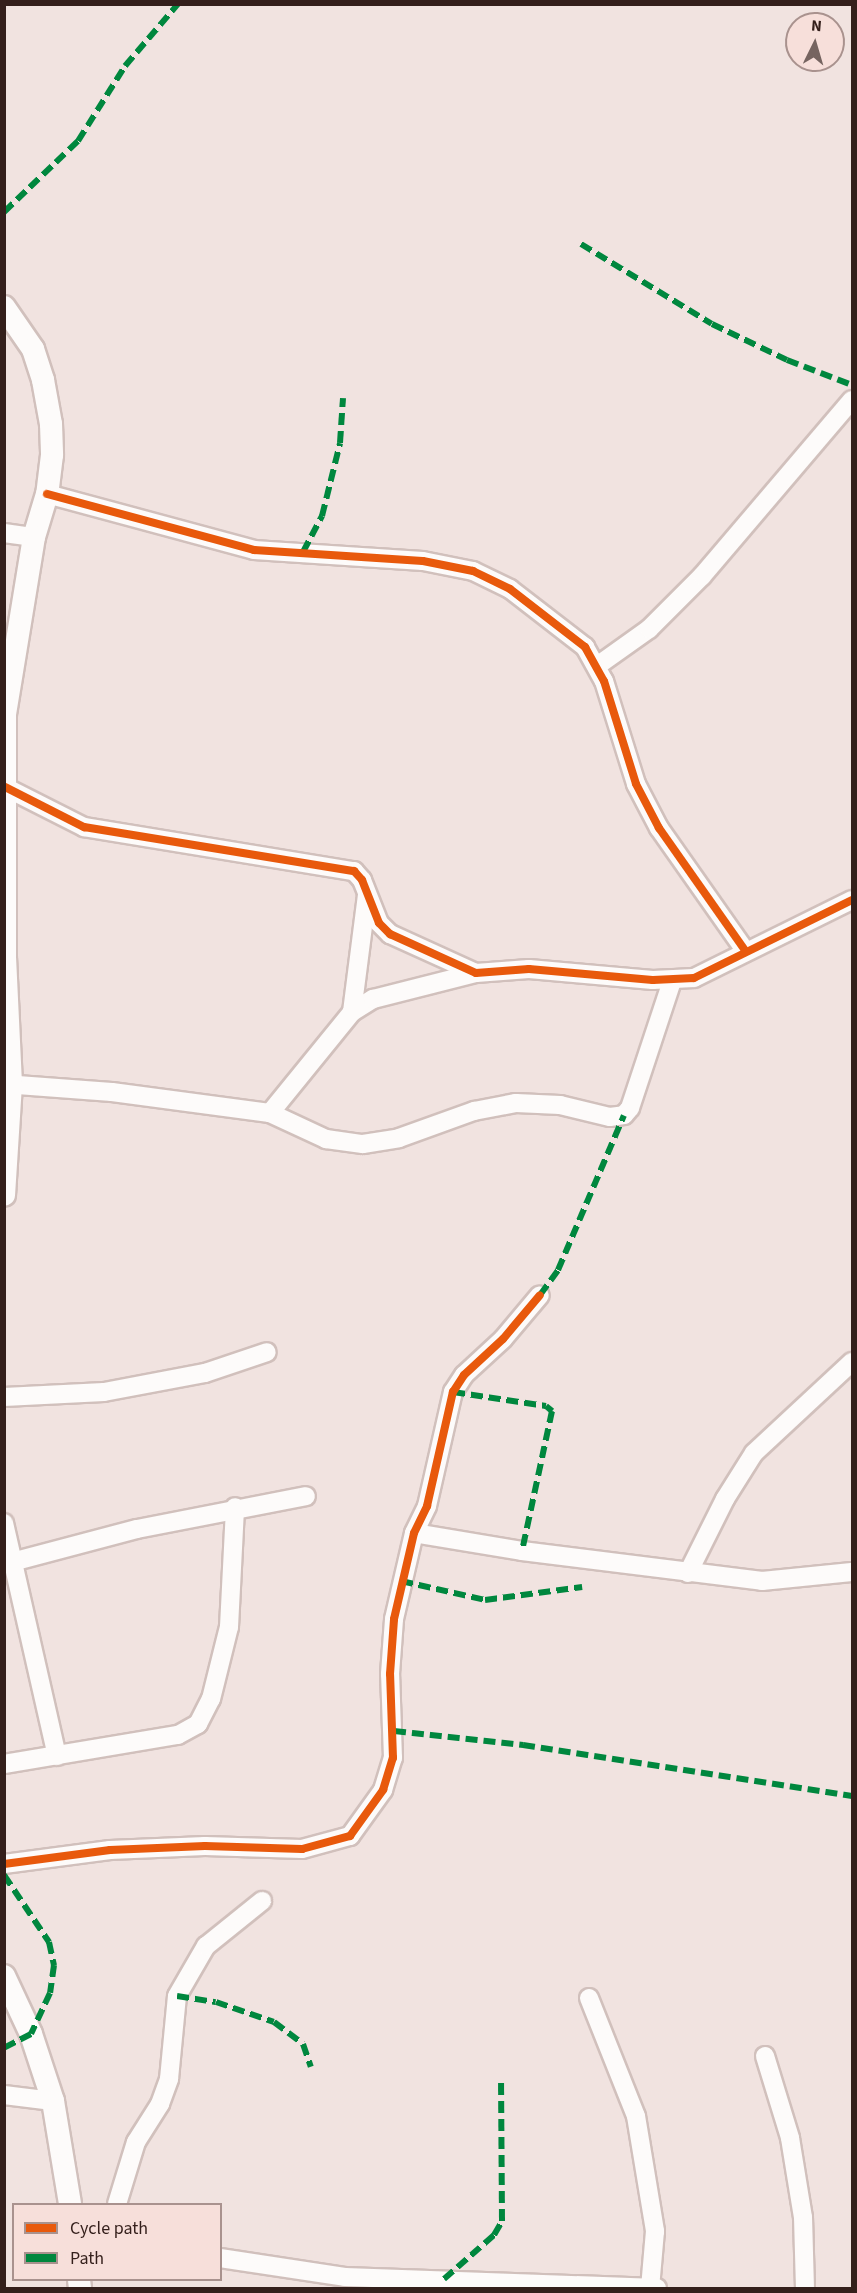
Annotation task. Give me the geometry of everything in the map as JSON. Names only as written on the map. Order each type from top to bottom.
[{"type":"street","points":[[4,307],[33,349],[43,380],[51,424],[47,494],[34,537],[5,715],[8,1084],[4,1195]]},
{"type":"street","points":[[597,666],[649,630],[702,576],[852,400]]},
{"type":"street","points":[[47,494],[254,550],[423,561],[473,571],[510,589],[585,647],[597,666],[640,792],[659,828],[746,952]]},
{"type":"street","points":[[4,533],[34,537]]},
{"type":"street","points":[[5,787],[84,827],[354,871],[379,923],[390,934],[476,973]]},
{"type":"street","points":[[352,1012],[367,895]]},
{"type":"street","points":[[270,1113],[352,1012],[373,999],[476,973],[529,969],[576,970],[672,981],[694,978],[852,900]]},
{"type":"street","points":[[8,1084],[187,1101],[270,1113],[326,1139],[363,1144],[399,1138],[474,1111],[516,1103],[560,1105],[610,1117],[624,1115],[630,1108],[672,981]]},
{"type":"street","points":[[4,1864],[110,1850],[205,1846],[302,1849],[350,1836],[383,1790],[393,1758],[390,1674],[394,1619],[414,1533],[427,1506],[453,1392],[464,1375],[503,1339],[540,1295]]},
{"type":"street","points":[[4,1397],[104,1392],[205,1373],[267,1352]]},
{"type":"street","points":[[688,1573],[725,1499],[754,1453],[852,1362]]},
{"type":"street","points":[[12,1562],[235,1507],[306,1496]]},
{"type":"street","points":[[4,1764],[178,1735],[198,1724],[211,1699],[229,1627],[235,1507]]},
{"type":"street","points":[[4,1523],[57,1756]]},
{"type":"street","points":[[414,1533],[688,1573],[762,1581],[852,1572]]},
{"type":"street","points":[[118,2203],[136,2142],[160,2104],[169,2079],[177,1996],[206,1946],[262,1901]]},
{"type":"street","points":[[4,1976],[31,2034],[53,2101],[70,2203]]},
{"type":"street","points":[[589,1998],[636,2116],[655,2231],[650,2288]]},
{"type":"street","points":[[765,2056],[790,2138],[802,2217],[805,2289]]},
{"type":"street","points":[[4,2095],[53,2101]]},
{"type":"street","points":[[222,2258],[345,2277],[577,2288],[657,2289]]},
{"type":"marked path","points":[[4,212],[78,141],[125,66],[178,4]]},
{"type":"marked path","points":[[581,244],[712,324],[787,360],[852,385]]},
{"type":"marked path","points":[[303,552],[322,516],[340,443],[343,398]]},
{"type":"marked path","points":[[540,1295],[558,1270],[624,1115]]},
{"type":"marked path","points":[[453,1392],[546,1406],[552,1411],[522,1551]]},
{"type":"marked path","points":[[401,1581],[485,1600],[582,1587]]},
{"type":"marked path","points":[[394,1731],[523,1745],[852,1796]]},
{"type":"marked path","points":[[4,1875],[49,1942],[54,1965],[50,1993],[31,2034],[4,2048]]},
{"type":"marked path","points":[[177,1996],[216,2002],[274,2022],[303,2044],[311,2067]]},
{"type":"marked path","points":[[444,2279],[494,2235],[502,2221],[501,2079]]},
{"type":"cycle path","points":[[47,494],[254,550],[423,561],[473,571],[510,589],[585,647],[604,681],[636,784],[659,828],[746,952]]},
{"type":"cycle path","points":[[5,787],[84,827],[354,871],[362,880],[379,923],[390,934],[476,973],[529,969],[653,980],[694,978],[852,900]]},
{"type":"cycle path","points":[[4,1864],[110,1850],[205,1846],[302,1849],[350,1836],[383,1790],[393,1758],[390,1674],[394,1619],[414,1533],[427,1506],[453,1392],[464,1375],[503,1339],[540,1295]]}]
